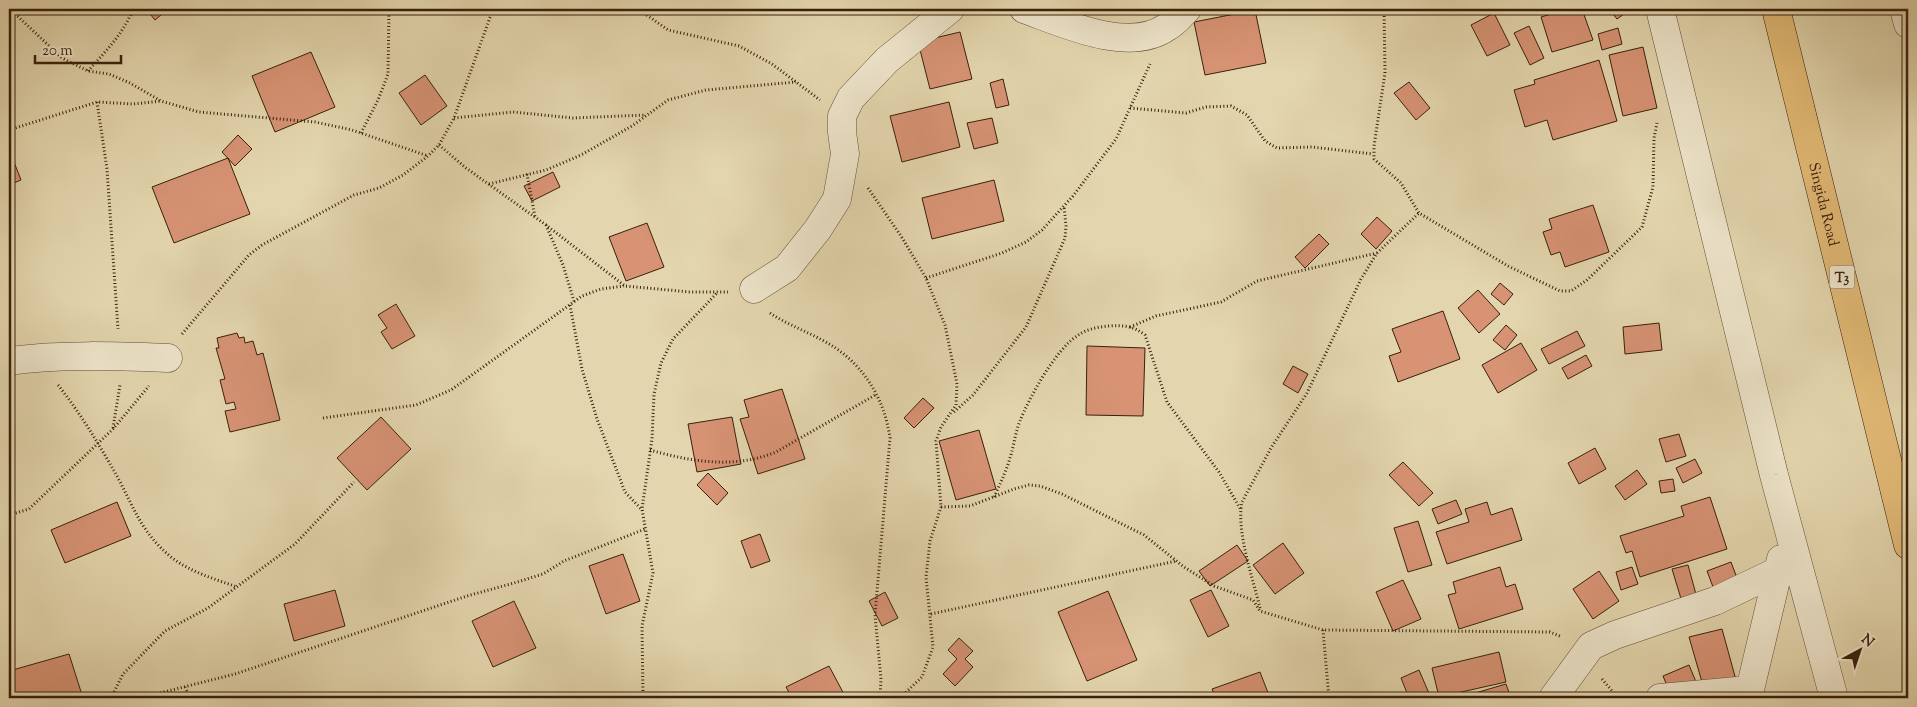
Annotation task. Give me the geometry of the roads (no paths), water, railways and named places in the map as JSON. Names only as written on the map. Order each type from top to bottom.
[{"type":"highway","name":"Singida Road","points":[[1776,9],[1908,545]]},
{"type":"street","points":[[761,300],[828,216],[837,199],[846,154],[842,132],[842,116],[851,98],[887,60],[950,9]]},
{"type":"street","points":[[1024,9],[1076,28],[1119,38],[1152,34],[1167,27],[1187,9]]},
{"type":"street","points":[[1660,9],[1774,475],[1790,528],[1834,698]]},
{"type":"street","points":[[1904,9],[1908,24]]},
{"type":"street","points":[[9,361],[36,357],[118,356],[168,358]]},
{"type":"street","points":[[1660,698],[1748,694],[1790,528]]},
{"type":"street","points":[[1554,698],[1591,646],[1614,635],[1714,601],[1778,571]]}]
